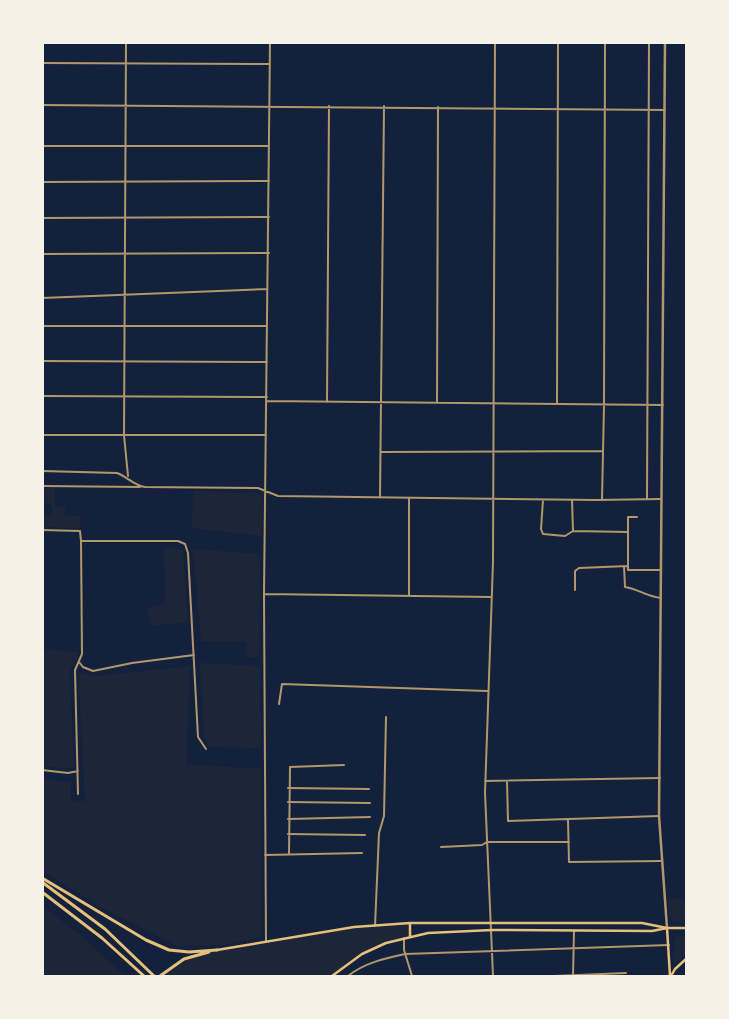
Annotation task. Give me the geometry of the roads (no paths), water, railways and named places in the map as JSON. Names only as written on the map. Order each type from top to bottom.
[{"type":"highway","points":[[42,880],[146,940],[169,950],[190,952],[217,950]]},
{"type":"highway","points":[[42,880],[105,929],[154,976]]},
{"type":"highway","points":[[42,892],[102,938],[144,976]]},
{"type":"highway","points":[[160,976],[184,959],[217,950]]},
{"type":"main road","points":[[410,923],[410,936]]},
{"type":"main road","points":[[217,950],[266,941],[410,923],[653,924],[667,928]]},
{"type":"main road","points":[[570,923],[572,930]]},
{"type":"main road","points":[[667,928],[670,976]]},
{"type":"main road","points":[[332,976],[362,954],[410,936],[492,930],[652,931],[667,928],[686,928]]},
{"type":"main road","points":[[670,976],[675,968],[686,959]]},
{"type":"street","points":[[126,42],[124,435],[128,476],[132,482],[145,487]]},
{"type":"street","points":[[266,941],[264,594],[267,491],[270,42]]},
{"type":"street","points":[[493,976],[492,922],[489,917],[485,781],[494,452],[495,42]]},
{"type":"street","points":[[557,404],[558,42]]},
{"type":"street","points":[[602,500],[604,451],[605,42]]},
{"type":"street","points":[[647,499],[649,42]]},
{"type":"street","points":[[665,42],[659,816],[667,928]]},
{"type":"street","points":[[42,63],[270,64]]},
{"type":"street","points":[[42,105],[269,105],[665,110]]},
{"type":"street","points":[[327,402],[329,106]]},
{"type":"street","points":[[380,498],[384,106]]},
{"type":"street","points":[[437,403],[438,107]]},
{"type":"street","points":[[42,146],[269,146]]},
{"type":"street","points":[[42,182],[269,181]]},
{"type":"street","points":[[42,218],[269,217]]},
{"type":"street","points":[[42,254],[269,253]]},
{"type":"street","points":[[42,298],[268,289]]},
{"type":"street","points":[[42,326],[267,326]]},
{"type":"street","points":[[42,361],[267,362]]},
{"type":"street","points":[[42,396],[267,399],[380,403],[662,405]]},
{"type":"street","points":[[42,435],[266,435]]},
{"type":"street","points":[[380,452],[604,451]]},
{"type":"street","points":[[42,471],[97,471],[128,476]]},
{"type":"street","points":[[42,486],[243,488],[267,491],[278,496],[493,500],[661,499]]},
{"type":"street","points":[[409,498],[409,596]]},
{"type":"street","points":[[544,500],[540,529],[543,534],[565,536],[574,531],[628,532]]},
{"type":"street","points":[[572,500],[574,531]]},
{"type":"street","points":[[637,517],[628,517],[628,570],[662,570]]},
{"type":"street","points":[[42,530],[80,531],[82,654],[75,670],[78,794]]},
{"type":"street","points":[[81,541],[178,541],[185,544],[188,553],[198,737],[206,749]]},
{"type":"street","points":[[624,566],[625,587],[634,588],[651,597],[662,598]]},
{"type":"street","points":[[575,590],[575,571],[579,568],[628,566]]},
{"type":"street","points":[[264,594],[491,596]]},
{"type":"street","points":[[79,662],[83,667],[93,671],[132,663],[194,655]]},
{"type":"street","points":[[279,704],[282,684],[487,691]]},
{"type":"street","points":[[375,926],[379,833],[384,816],[383,771],[386,717]]},
{"type":"street","points":[[289,854],[288,788],[291,765],[344,765]]},
{"type":"street","points":[[42,770],[68,773],[78,771]]},
{"type":"street","points":[[485,781],[660,778]]},
{"type":"street","points":[[507,781],[508,821],[659,816]]},
{"type":"street","points":[[288,788],[369,789]]},
{"type":"street","points":[[288,802],[370,803]]},
{"type":"street","points":[[288,819],[370,817]]},
{"type":"street","points":[[568,819],[569,862],[662,861]]},
{"type":"street","points":[[288,834],[365,835]]},
{"type":"street","points":[[440,847],[482,845],[486,842],[569,842]]},
{"type":"street","points":[[266,855],[362,853]]},
{"type":"street","points":[[572,930],[573,976]]},
{"type":"street","points":[[404,938],[405,954],[412,976]]},
{"type":"street","points":[[348,976],[355,970],[381,960],[405,954],[669,945]]},
{"type":"street","points":[[554,976],[626,974]]}]
